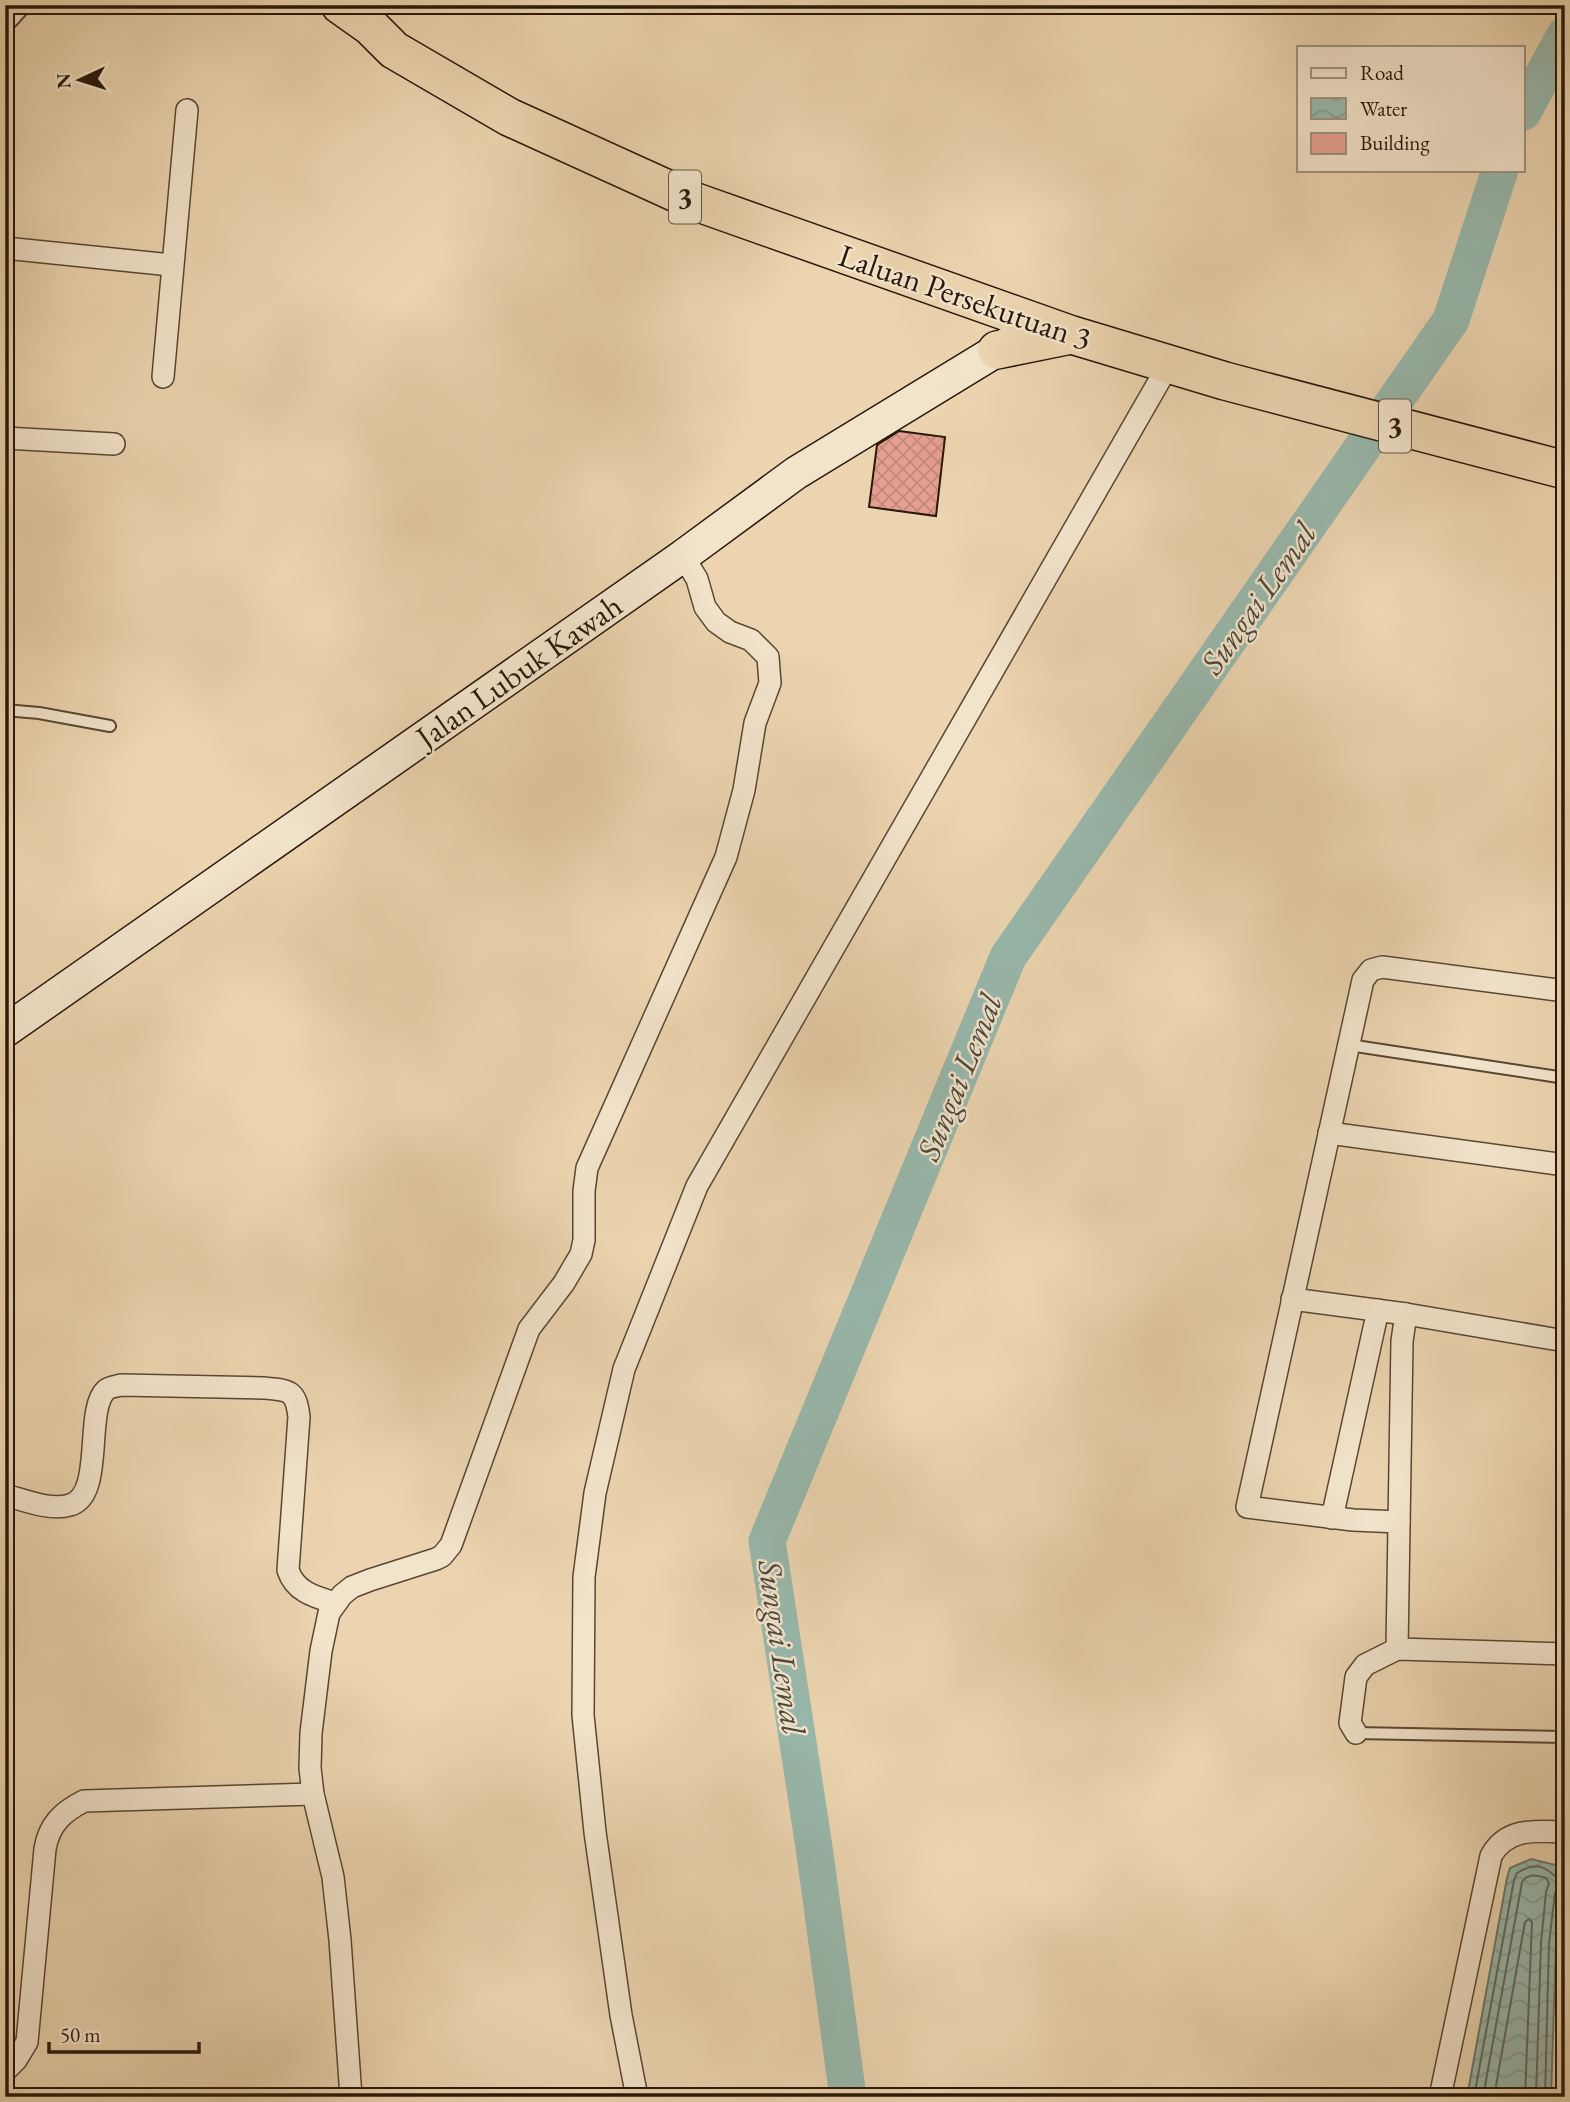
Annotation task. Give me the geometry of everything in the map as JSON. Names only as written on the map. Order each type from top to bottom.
[{"type":"highway","name":"Laluan Persekutuan 3","points":[[311,5],[366,43],[394,50]]},
{"type":"highway","name":"Laluan Persekutuan 3","points":[[340,5],[372,27],[394,50],[509,117],[696,202],[1057,329],[1169,364],[1565,470]]},
{"type":"highway","points":[[993,307],[999,318],[1002,341],[997,349]]},
{"type":"highway","points":[[997,349],[1057,329]]},
{"type":"main road","name":"Jalan Lubuk Kawah","points":[[5,1031],[683,556],[796,473],[997,349]]},
{"type":"street","points":[[5,18],[16,5]]},
{"type":"street","points":[[163,377],[187,110]]},
{"type":"street","points":[[5,248],[171,265]]},
{"type":"street","points":[[637,2097],[621,2015],[595,1832],[583,1715],[584,1577],[595,1493],[624,1369],[697,1186],[1169,364]]},
{"type":"street","points":[[5,438],[114,444]]},
{"type":"street","points":[[351,2097],[333,1877],[313,1794],[310,1768],[310,1733],[326,1625],[335,1603],[352,1587],[436,1559],[451,1545],[529,1329],[581,1254],[587,1168],[726,857],[744,790],[755,723],[770,684],[768,657],[751,640],[730,632],[716,622],[705,607],[698,579],[683,556]]},
{"type":"street","points":[[1399,1522],[1332,1518],[1247,1507],[1363,980],[1371,970],[1382,967],[1565,991]]},
{"type":"street","points":[[1329,1133],[1565,1165]]},
{"type":"street","points":[[1292,1299],[1406,1314],[1565,1341]]},
{"type":"street","points":[[1332,1518],[1378,1310]]},
{"type":"street","points":[[1396,1649],[1402,1341],[1406,1314]]},
{"type":"street","points":[[5,1495],[44,1505],[62,1506],[78,1501],[84,1494],[90,1471],[99,1406],[106,1390],[112,1387],[134,1385],[287,1390],[294,1396],[299,1417],[288,1570],[292,1581],[300,1589],[335,1603]]},
{"type":"street","points":[[1356,1733],[1350,1723],[1356,1677],[1364,1665],[1396,1649],[1565,1654]]},
{"type":"street","points":[[5,2071],[16,2060],[27,2042],[45,1849],[47,1834],[56,1820],[71,1807],[84,1801],[313,1794]]},
{"type":"street","points":[[1440,2097],[1491,1856],[1496,1848],[1518,1833],[1565,1832]]},
{"type":"lane","points":[[5,710],[39,713],[110,726]]},
{"type":"lane","points":[[1349,1045],[1565,1078]]},
{"type":"lane","points":[[1356,1733],[1565,1737]]},
{"type":"water","points":[[1531,1859],[1560,1866],[1563,1878],[1556,1944],[1551,2097],[1467,2097],[1507,1878],[1510,1868]]},
{"type":"building","points":[[899,431],[945,437],[936,516],[869,507],[877,445]]},
{"type":"waterway","name":"Sungai Lemal","points":[[1524,110],[1565,35]]},
{"type":"waterway","name":"Sungai Lemal","points":[[848,2097],[814,1847],[767,1541],[1008,957],[1451,320],[1499,172]]}]
